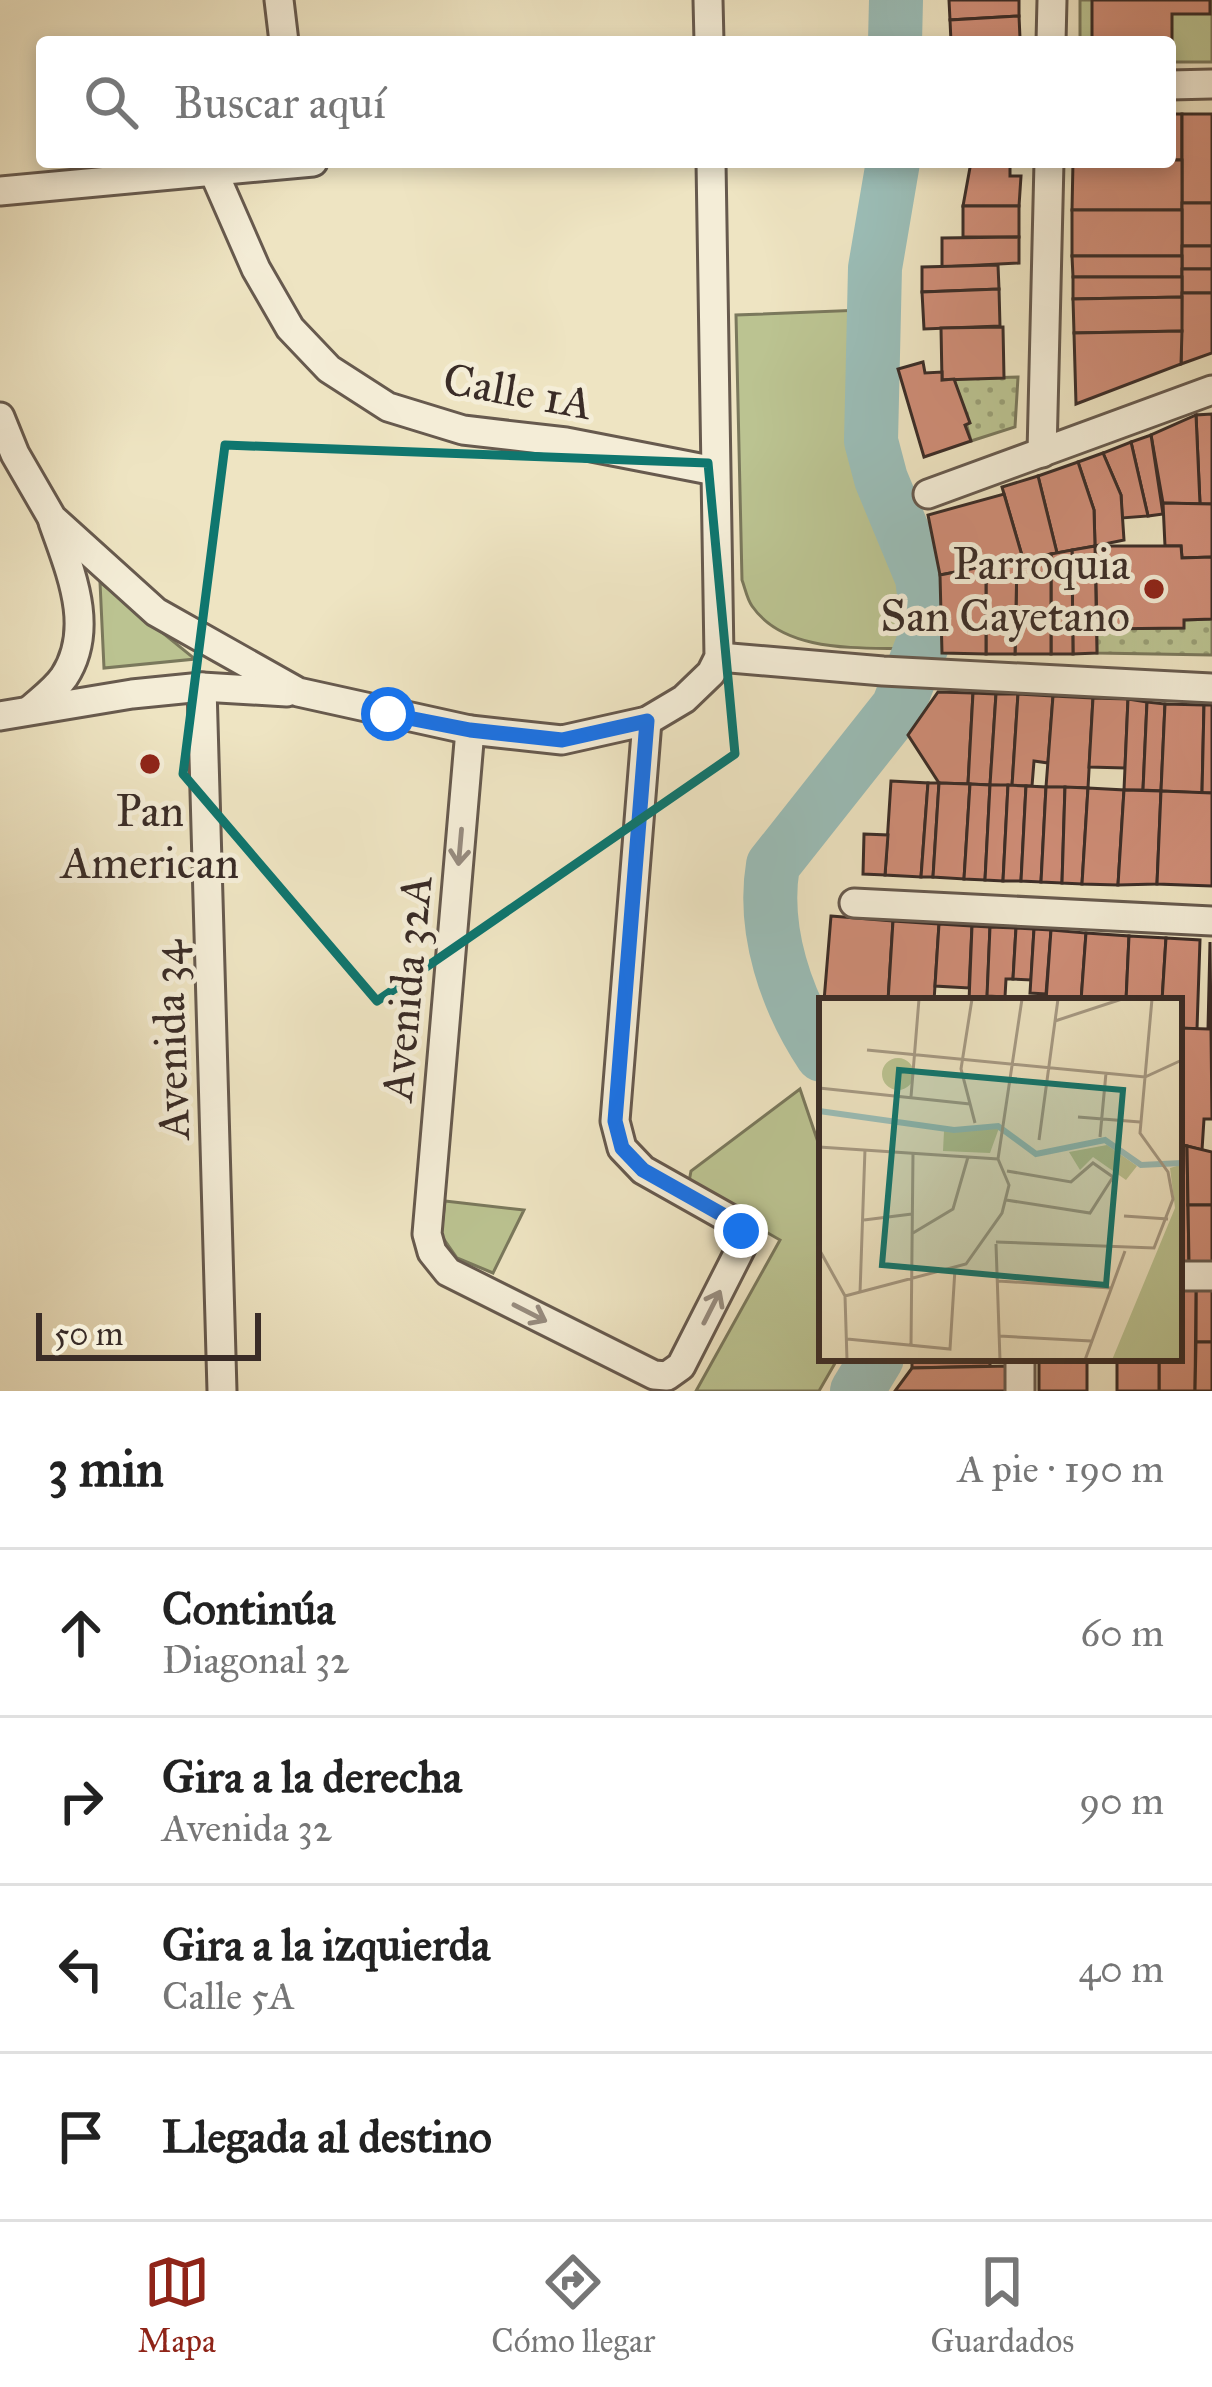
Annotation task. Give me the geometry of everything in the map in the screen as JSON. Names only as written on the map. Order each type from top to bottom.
[{"type":"street","points":[[279,0],[283,36]]},
{"type":"street","points":[[708,0],[709,36]]},
{"type":"street","points":[[1052,0],[1052,36]]},
{"type":"street","points":[[1176,85],[1212,84]]},
{"type":"street","points":[[0,191],[259,168]]},
{"type":"street","points":[[0,716],[202,688],[298,692],[470,730],[562,740],[647,721],[684,699],[711,673],[719,657],[711,168]]},
{"type":"street","points":[[1042,453],[1049,168]]},
{"type":"street","name":"Calle 1A","points":[[214,173],[256,269],[290,328],[329,369],[388,406],[463,430],[566,442],[715,470]]},
{"type":"street","points":[[928,494],[1212,390]]},
{"type":"street","points":[[0,417],[7,454],[52,518],[156,612],[298,692]]},
{"type":"street","points":[[29,710],[62,680],[76,652],[80,618],[74,581],[52,518]]},
{"type":"street","points":[[719,657],[883,671],[1212,688]]},
{"type":"street","name":"Avenida 34","points":[[202,688],[222,1391]]},
{"type":"street","name":"Avenida 32A","points":[[470,730],[427,1234],[432,1252],[448,1272],[654,1375],[667,1376],[681,1366],[743,1244],[741,1231],[730,1219],[643,1170],[622,1148],[615,1121],[647,721]]},
{"type":"street","points":[[854,903],[1212,921]]},
{"type":"street","points":[[1020,1361],[1021,1391]]},
{"type":"highlighted area","points":[[225,445],[708,463],[735,754],[377,1001],[183,774]]},
{"type":"green space","points":[[1080,0],[1212,0],[1212,62],[1176,62],[1176,36],[1080,36]]},
{"type":"green space","points":[[862,310],[860,435],[911,597],[911,649],[825,645],[784,633],[752,606],[742,580],[736,315]]},
{"type":"green space","points":[[1018,377],[1015,427],[971,441],[954,379]]},
{"type":"green space","points":[[100,582],[195,659],[104,668]]},
{"type":"green space","points":[[1212,619],[1212,655],[1097,653],[1097,629],[1183,628],[1184,620]]},
{"type":"green space","points":[[800,1089],[819,1145],[819,1361],[836,1361],[819,1391],[696,1391],[780,1240],[688,1187],[691,1171]]},
{"type":"green space","points":[[445,1201],[524,1210],[493,1273],[457,1258],[441,1235]]},
{"type":"building","points":[[949,0],[1019,0],[1019,16],[950,20]]},
{"type":"building","points":[[1092,0],[1210,0],[1210,14],[1172,14],[1172,36],[1092,36]]},
{"type":"building","points":[[1019,16],[1020,36],[951,36],[950,20]]},
{"type":"building","points":[[1176,114],[1182,114],[1182,160],[1176,160]]},
{"type":"building","points":[[1182,114],[1212,114],[1212,203],[1182,203]]},
{"type":"building","points":[[1176,160],[1182,160],[1182,210],[1072,210],[1073,168],[1176,168]]},
{"type":"building","points":[[970,168],[1010,168],[1010,176],[1021,176],[1019,206],[963,206]]},
{"type":"building","points":[[1182,203],[1212,203],[1212,246],[1182,246]]},
{"type":"building","points":[[963,206],[1019,206],[1019,237],[963,237]]},
{"type":"building","points":[[1072,210],[1182,210],[1182,256],[1072,256]]},
{"type":"building","points":[[1019,237],[1019,263],[942,267],[942,238]]},
{"type":"building","points":[[1182,246],[1212,246],[1212,269],[1182,269]]},
{"type":"building","points":[[1072,256],[1182,256],[1182,277],[1073,277]]},
{"type":"building","points":[[998,265],[999,289],[922,292],[922,267]]},
{"type":"building","points":[[1182,269],[1212,269],[1212,293],[1182,293]]},
{"type":"building","points":[[1073,277],[1182,277],[1182,297],[1073,299]]},
{"type":"building","points":[[999,289],[1000,326],[924,329],[922,292]]},
{"type":"building","points":[[1182,293],[1212,293],[1212,353],[1181,364]]},
{"type":"building","points":[[1182,297],[1182,331],[1074,333],[1073,299]]},
{"type":"building","points":[[1003,327],[1004,378],[942,380],[941,328]]},
{"type":"building","points":[[1182,331],[1181,364],[1076,404],[1074,333]]},
{"type":"building","points":[[923,362],[925,373],[942,372],[942,380],[954,379],[970,423],[965,425],[971,441],[924,457],[898,369]]},
{"type":"building","points":[[1212,414],[1212,504],[1200,504],[1196,415]]},
{"type":"building","points":[[1196,415],[1200,504],[1163,503],[1151,435]]},
{"type":"building","points":[[1151,435],[1163,514],[1148,516],[1131,442]]},
{"type":"building","points":[[1131,442],[1148,516],[1122,518],[1121,495],[1103,453]]},
{"type":"building","points":[[1103,453],[1121,495],[1124,540],[1095,546],[1094,510],[1078,462]]},
{"type":"building","points":[[1078,462],[1094,510],[1095,546],[1057,553],[1038,476]]},
{"type":"building","points":[[1038,476],[1057,553],[1023,559],[1002,487]]},
{"type":"building","points":[[1004,494],[1023,559],[940,575],[928,515]]},
{"type":"building","points":[[1163,503],[1212,504],[1212,557],[1182,558],[1181,546],[1165,546]]},
{"type":"building","name":"Parroquia San Cayetano","points":[[1095,546],[1181,546],[1182,558],[1212,557],[1212,619],[1184,620],[1184,628],[1097,629]]},
{"type":"building","points":[[1095,546],[1097,653],[1073,654],[1072,550]]},
{"type":"building","points":[[1072,550],[1073,654],[1051,654],[1051,554]]},
{"type":"building","points":[[1051,554],[1051,654],[1015,654],[1017,561]]},
{"type":"building","points":[[1017,561],[1015,654],[986,654],[986,566]]},
{"type":"building","points":[[986,566],[986,654],[942,653],[940,575]]},
{"type":"building","points":[[938,692],[973,693],[968,784],[939,783],[908,735]]},
{"type":"building","points":[[973,693],[996,694],[990,785],[968,784]]},
{"type":"building","points":[[996,694],[1018,694],[1012,786],[990,785]]},
{"type":"building","points":[[1018,694],[1053,696],[1048,763],[1034,761],[1032,786],[1012,786]]},
{"type":"building","points":[[1053,696],[1093,698],[1088,788],[1046,787]]},
{"type":"building","points":[[1093,698],[1128,699],[1125,768],[1089,767]]},
{"type":"building","points":[[1128,699],[1147,702],[1143,790],[1124,790]]},
{"type":"building","points":[[1147,702],[1165,704],[1161,791],[1143,790]]},
{"type":"building","points":[[1165,704],[1204,705],[1202,793],[1161,791]]},
{"type":"building","points":[[1204,705],[1212,705],[1212,793],[1202,793]]},
{"type":"building","points":[[891,781],[928,783],[921,877],[885,875]]},
{"type":"building","points":[[928,783],[939,783],[933,877],[921,877]]},
{"type":"building","points":[[939,783],[970,784],[964,879],[933,877]]},
{"type":"building","points":[[970,784],[990,785],[985,880],[964,879]]},
{"type":"building","points":[[990,785],[1008,785],[1003,881],[985,880]]},
{"type":"building","points":[[1008,785],[1026,786],[1021,881],[1003,881]]},
{"type":"building","points":[[1026,786],[1046,787],[1041,882],[1021,881]]},
{"type":"building","points":[[1046,787],[1065,787],[1062,883],[1041,882]]},
{"type":"building","points":[[1065,787],[1088,788],[1082,884],[1062,883]]},
{"type":"building","points":[[1088,788],[1124,790],[1118,885],[1082,884]]},
{"type":"building","points":[[1124,790],[1161,791],[1157,884],[1118,885]]},
{"type":"building","points":[[1161,791],[1212,793],[1212,886],[1157,884]]},
{"type":"building","points":[[864,834],[888,835],[885,875],[863,874]]},
{"type":"building","points":[[831,916],[893,921],[888,998],[824,998]]},
{"type":"building","points":[[893,921],[939,924],[934,998],[888,998]]},
{"type":"building","points":[[939,924],[972,926],[969,988],[935,986]]},
{"type":"building","points":[[972,926],[990,927],[987,998],[969,998]]},
{"type":"building","points":[[990,927],[1016,928],[1013,979],[1006,979],[1005,997],[987,996]]},
{"type":"building","points":[[1016,928],[1034,929],[1031,980],[1013,979]]},
{"type":"building","points":[[1034,929],[1051,930],[1046,994],[1030,993]]},
{"type":"building","points":[[1051,930],[1086,933],[1081,998],[1046,998]]},
{"type":"building","points":[[1086,933],[1129,936],[1126,998],[1081,998]]},
{"type":"building","points":[[1129,936],[1166,938],[1162,998],[1126,998]]},
{"type":"building","points":[[1166,938],[1200,940],[1197,1029],[1182,1028],[1182,998],[1162,998]]},
{"type":"building","points":[[1210,942],[1212,1119],[1204,1119],[1202,1150],[1182,1145],[1182,1028],[1208,1029]]},
{"type":"building","points":[[1182,1145],[1187,1146],[1189,1263],[1182,1263]]},
{"type":"building","points":[[1187,1146],[1212,1152],[1212,1205],[1188,1205]]},
{"type":"building","points":[[1188,1205],[1212,1205],[1212,1262],[1189,1263]]},
{"type":"building","points":[[1212,1289],[1212,1342],[1196,1342],[1196,1290]]},
{"type":"building","points":[[1182,1290],[1196,1290],[1195,1391],[1159,1391],[1159,1361],[1182,1361]]},
{"type":"building","points":[[1196,1342],[1212,1342],[1212,1391],[1195,1391]]},
{"type":"building","points":[[912,1361],[990,1361],[990,1366],[912,1368]]},
{"type":"building","points":[[1039,1361],[1087,1361],[1087,1391],[1039,1391]]},
{"type":"building","points":[[1117,1361],[1159,1361],[1159,1391],[1117,1391]]},
{"type":"building","points":[[1010,1366],[1011,1391],[895,1391],[912,1368]]},
{"type":"waterway","points":[[895,36],[896,0]]},
{"type":"waterway","points":[[819,1050],[780,964],[771,915],[773,865],[898,707],[923,643],[926,610],[922,578],[881,479],[871,441],[875,268],[892,168]]},
{"type":"waterway","points":[[857,1391],[875,1361]]},
{"type":"place","name":"Parroquia San Cayetano","points":[[1154,589]]},
{"type":"place","name":"Pan American","points":[[150,764]]},
{"type":"route","points":[[388,714],[470,730],[562,740],[647,721],[615,1121],[622,1148],[643,1170],[730,1219],[741,1231]]}]
